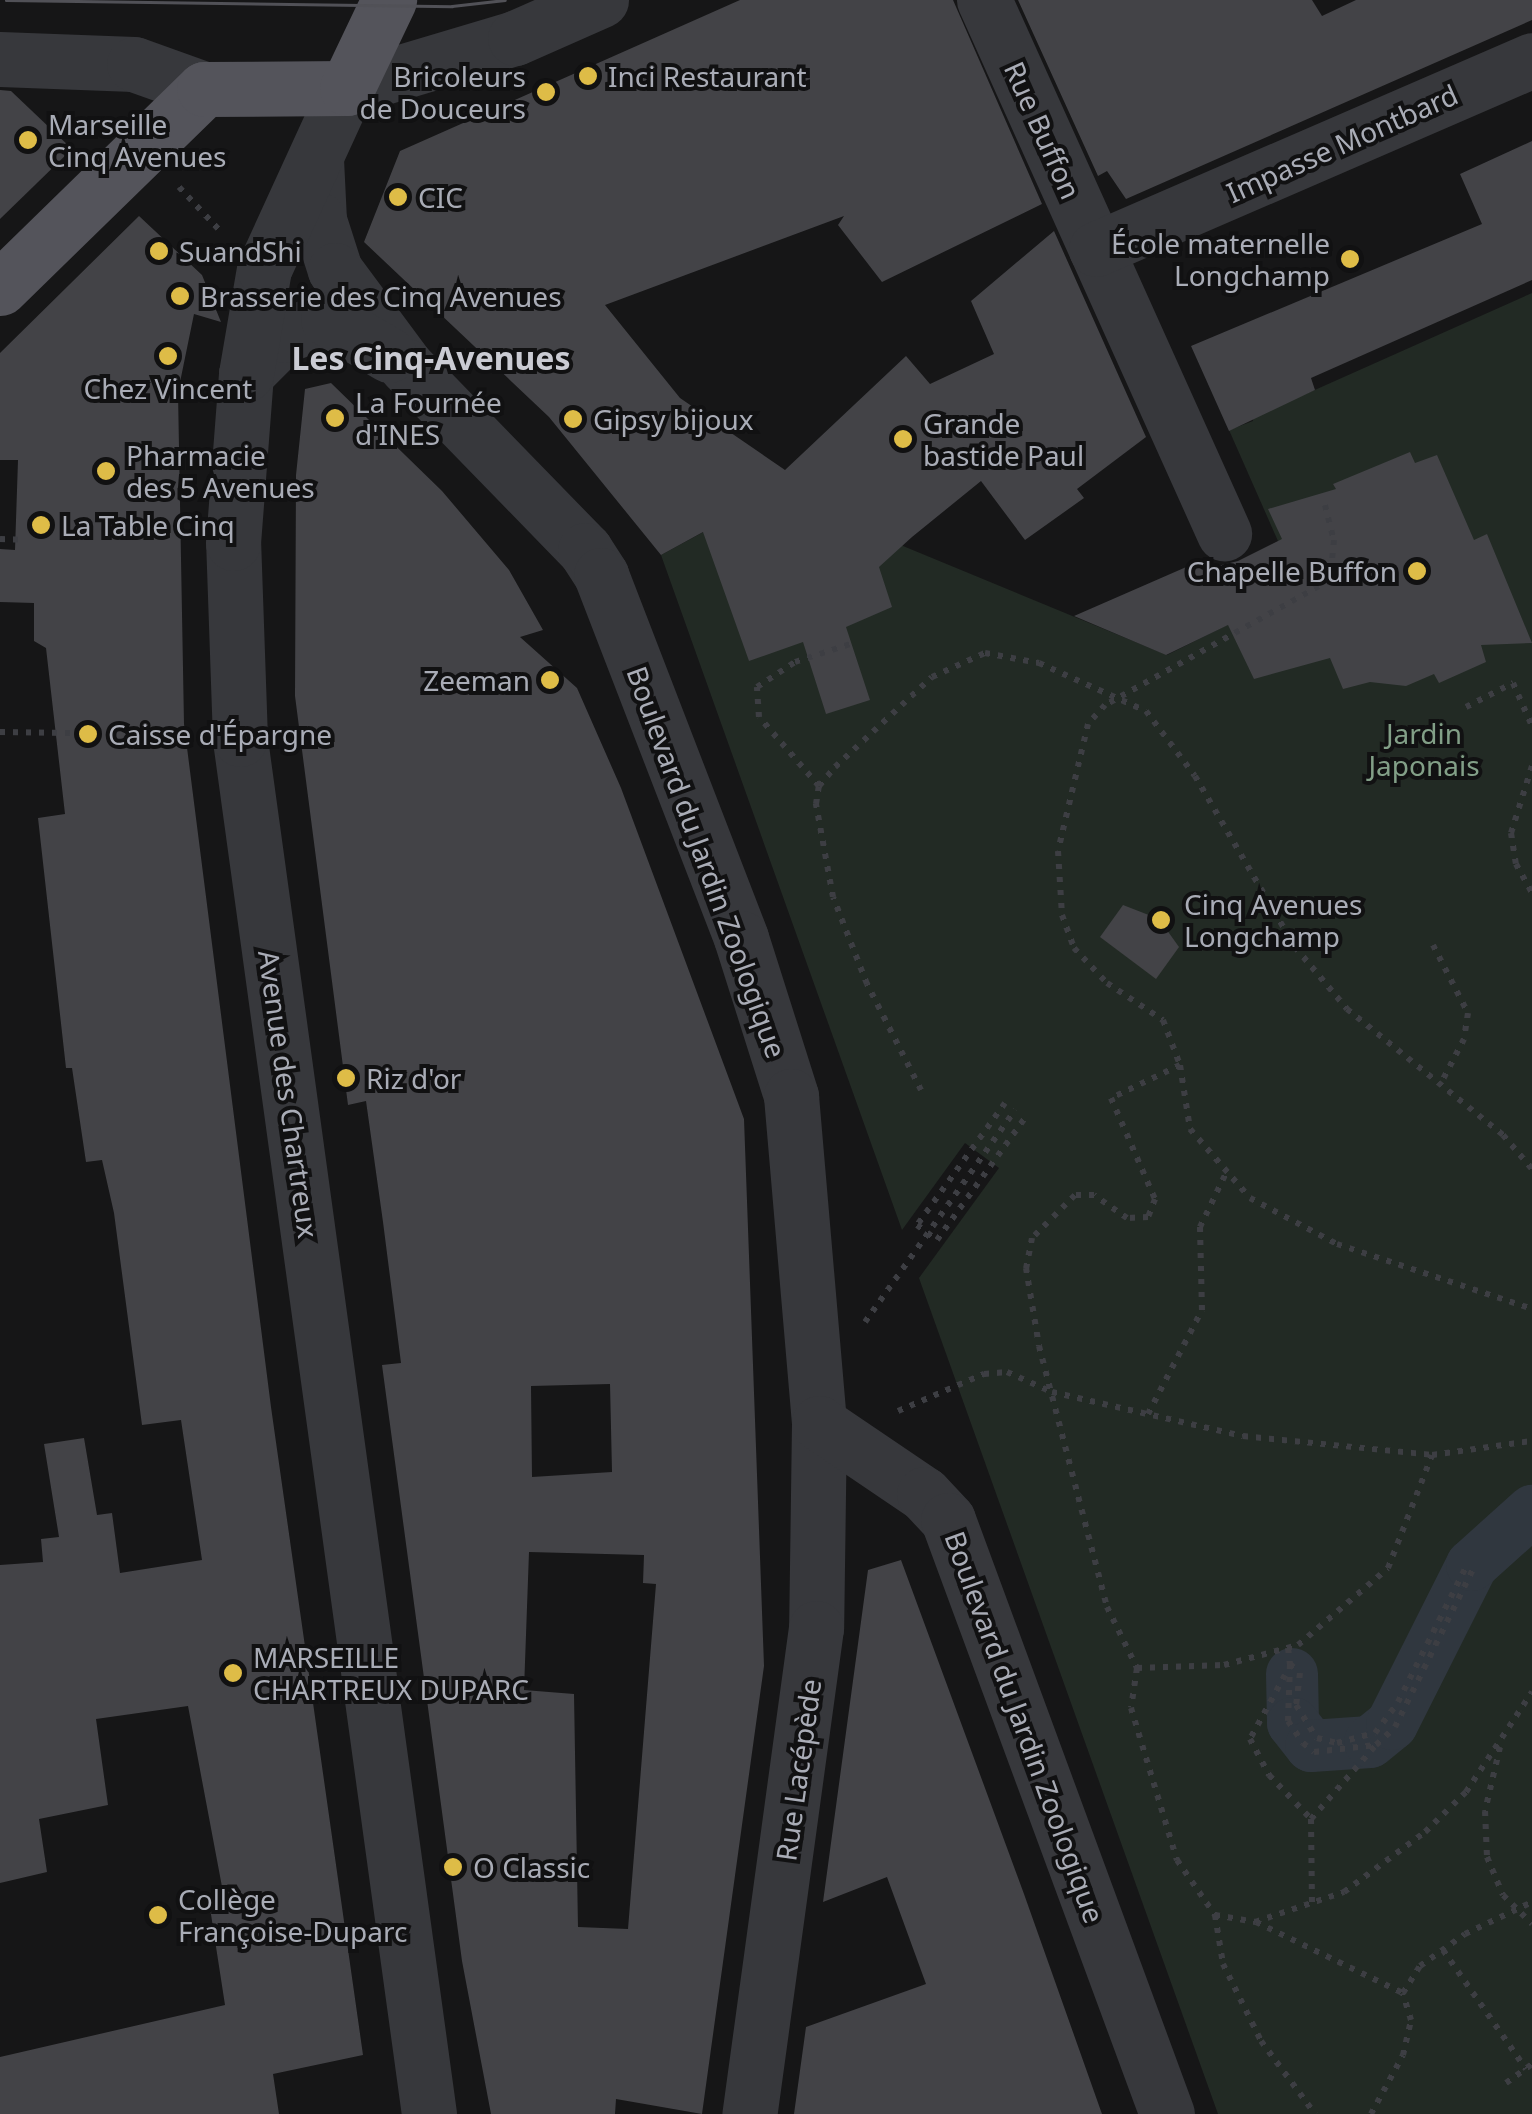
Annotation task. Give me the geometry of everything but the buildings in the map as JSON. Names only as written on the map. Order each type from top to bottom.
[{"type":"main road","points":[[0,288],[204,90],[347,88],[389,0]]},
{"type":"street","points":[[347,88],[515,38],[601,0]]},
{"type":"street","name":"Rue Buffon","points":[[984,0],[1224,533]]},
{"type":"street","points":[[0,59],[134,64],[204,90]]},
{"type":"street","name":"Impasse Montbard","points":[[1096,249],[1532,60]]},
{"type":"street","name":"Avenue des Chartreux","points":[[347,88],[264,269],[246,374],[234,543],[240,739],[429,2114]]},
{"type":"street","name":"Boulevard du Jardin Zoologique","points":[[316,159],[320,220],[335,270],[406,366],[585,550],[601,574],[741,938],[790,1096],[818,1423],[924,1494],[948,1520],[1167,2114]]},
{"type":"street","name":"Boulevard du Jardin Zoologique","points":[[246,374],[285,334],[328,319],[406,366]]},
{"type":"street","name":"Rue Lacépède","points":[[749,2114],[812,1665],[818,1423]]},
{"type":"path","points":[[188,198],[231,242]]},
{"type":"path","points":[[1326,505],[1334,540],[1330,580],[1122,695],[1088,724],[1058,851],[1062,915],[1074,948],[1107,983],[1163,1020],[1180,1065],[1190,1129],[1225,1176],[1282,1218],[1337,1244],[1532,1309]]},
{"type":"path","points":[[0,539],[23,540]]},
{"type":"path","points":[[853,643],[794,662],[757,687],[759,716],[819,786],[821,850],[833,897],[867,984],[921,1090]]},
{"type":"path","points":[[819,786],[932,676],[985,652],[1039,664],[1122,695],[1146,711],[1196,776],[1295,948],[1347,1009],[1441,1083],[1532,1169]]},
{"type":"path","points":[[1466,707],[1514,683],[1532,726]]},
{"type":"path","points":[[0,732],[70,733]]},
{"type":"path","points":[[1532,766],[1512,834],[1516,864],[1532,893]]},
{"type":"path","points":[[1433,945],[1468,1012],[1464,1039],[1441,1083]]},
{"type":"path","points":[[1180,1065],[1111,1098],[1155,1199],[1148,1217],[1127,1218],[1094,1195],[1075,1195],[1032,1238],[1026,1268],[1052,1392],[1107,1607],[1137,1668],[1131,1708],[1177,1860],[1215,1914],[1223,1964],[1261,2041],[1316,2114]]},
{"type":"path","points":[[1005,1103],[917,1225],[936,1240],[1025,1118]]},
{"type":"path","points":[[859,1330],[1015,1110]]},
{"type":"path","points":[[1148,1414],[1202,1310],[1200,1227],[1225,1176]]},
{"type":"path","points":[[879,1419],[984,1374],[1007,1372],[1052,1392],[1243,1436],[1432,1455],[1532,1440]]},
{"type":"path","points":[[1137,1668],[1196,1669],[1288,1648],[1357,1601],[1388,1568],[1432,1455]]},
{"type":"path","points":[[1290,1664],[1300,1673],[1302,1722],[1317,1738],[1337,1743],[1375,1733],[1398,1702],[1471,1566],[1395,1728],[1310,1819]]},
{"type":"path","points":[[1288,1648],[1290,1664],[1250,1739],[1269,1775],[1310,1819],[1312,1902]]},
{"type":"path","points":[[1285,1675],[1288,1721],[1314,1752],[1376,1745]]},
{"type":"path","points":[[1255,1922],[1344,1892],[1425,1832],[1466,1792],[1532,1692]]},
{"type":"path","points":[[1502,1741],[1490,1780],[1484,1835],[1493,1877],[1532,1924]]},
{"type":"path","points":[[1371,2114],[1410,2034],[1402,1993],[1420,1966],[1532,1902]]},
{"type":"path","points":[[1215,1914],[1255,1922],[1402,1993]]},
{"type":"path","points":[[1443,1950],[1529,2066],[1506,2083]]},
{"type":"green space","name":"Jardin Japonais","points":[[1532,293],[1532,2114],[1218,2114],[919,1278],[999,1168],[965,1143],[902,1230],[661,555],[827,465],[903,546],[1167,655],[1229,624],[1293,575],[1229,430],[1253,421],[1254,410],[1299,397]]},
{"type":"waterway","points":[[1292,1674],[1293,1723],[1311,1746],[1370,1742],[1392,1724],[1472,1565],[1532,1511]]},
{"type":"tram line","points":[[6,0],[452,6],[505,0]]},
{"type":"place","name":"Inci Restaurant","points":[[588,76]]},
{"type":"place","name":"Bricoleurs de Douceurs","points":[[546,92]]},
{"type":"place","name":"Marseille Cinq Avenues","points":[[28,140]]},
{"type":"place","name":"CIC","points":[[398,197]]},
{"type":"place","name":"SuandShi","points":[[159,251]]},
{"type":"place","name":"École maternelle Longchamp","points":[[1350,259]]},
{"type":"place","name":"Brasserie des Cinq Avenues","points":[[180,296]]},
{"type":"place","name":"Chez Vincent","points":[[168,356]]},
{"type":"place","name":"La Fournée d'INES","points":[[335,418]]},
{"type":"place","name":"Gipsy bijoux","points":[[573,419]]},
{"type":"place","name":"Grande bastide Paul","points":[[903,439]]},
{"type":"place","name":"Pharmacie des 5 Avenues","points":[[106,471]]},
{"type":"place","name":"La Table Cinq","points":[[41,525]]},
{"type":"place","name":"Chapelle Buffon","points":[[1417,571]]},
{"type":"place","name":"Zeeman","points":[[550,680]]},
{"type":"place","name":"Caisse d'Épargne","points":[[88,734]]},
{"type":"place","name":"Cinq Avenues Longchamp","points":[[1161,920]]},
{"type":"place","name":"Riz d'or","points":[[346,1078]]},
{"type":"place","name":"MARSEILLE CHARTREUX DUPARC","points":[[233,1673]]},
{"type":"place","name":"O Classic","points":[[453,1867]]},
{"type":"place","name":"Collège Françoise-Duparc","points":[[158,1915]]},
{"type":"district","name":"Les Cinq-Avenues","points":[[431,358]]}]
